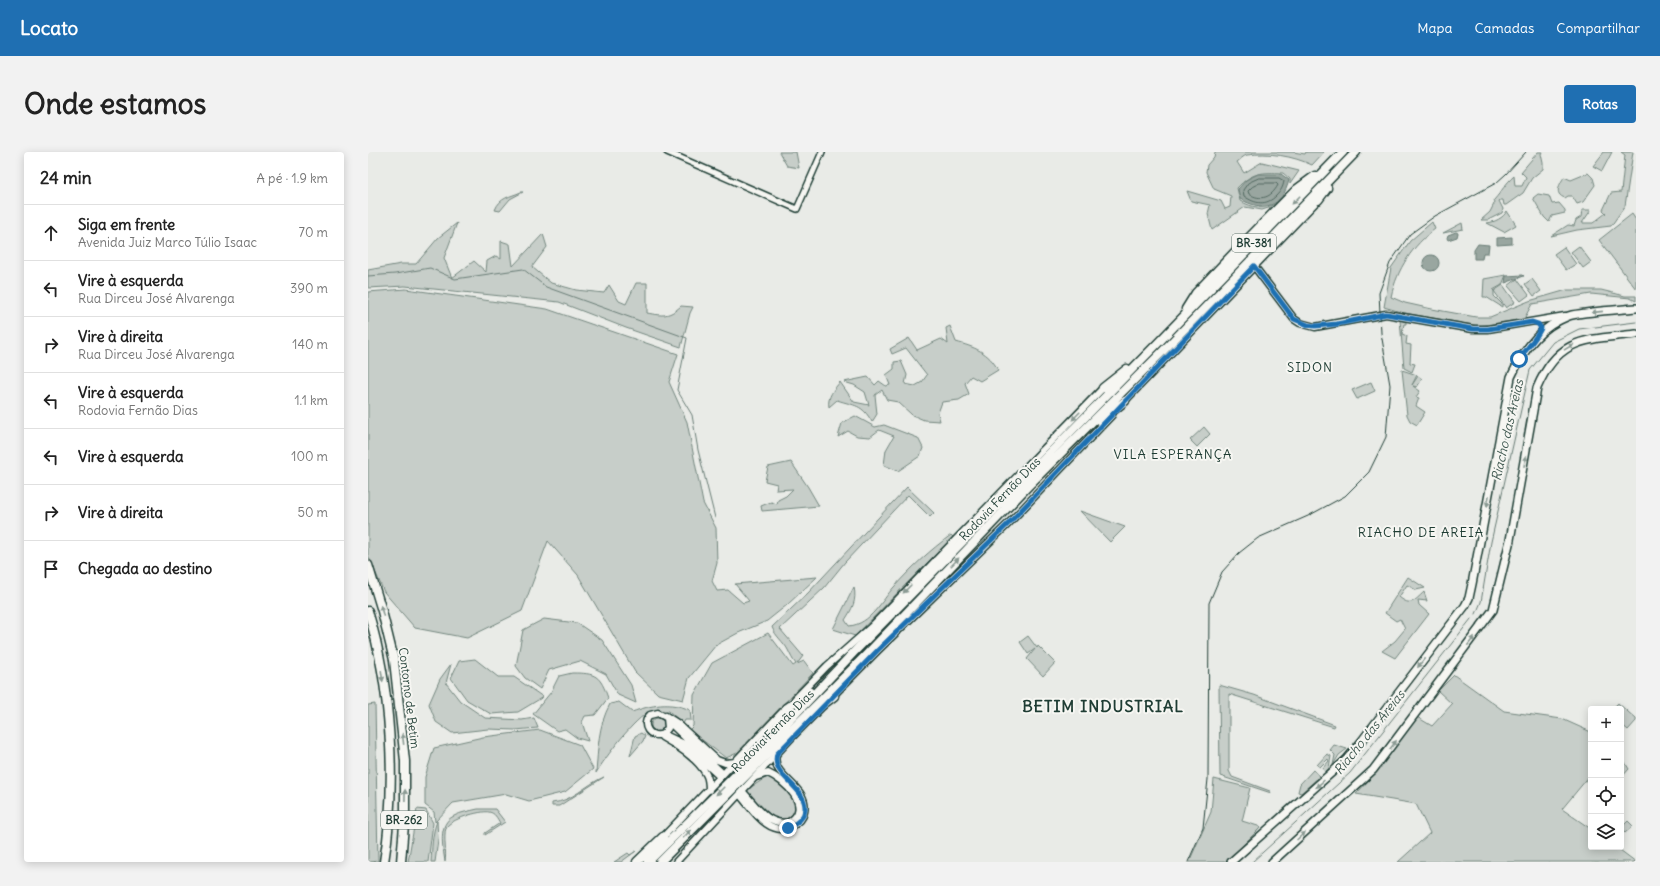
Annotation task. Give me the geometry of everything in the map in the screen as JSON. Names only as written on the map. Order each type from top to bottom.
[{"type":"highway","name":"Rodovia Fernão Dias","points":[[648,862],[768,743],[855,651],[1158,343],[1182,318],[1196,293],[1235,252],[1296,190],[1309,179],[1326,170],[1342,152]]},
{"type":"highway","name":"Rodovia Fernão Dias","points":[[660,862],[900,620],[1028,486],[1144,370],[1356,152]]},
{"type":"highway","points":[[1339,169],[1360,152]]},
{"type":"highway","name":"BR-381","points":[[1318,200],[1339,169]]},
{"type":"highway","points":[[1103,388],[1158,343]]},
{"type":"highway","points":[[1028,486],[1042,476],[1095,426],[1125,401]]},
{"type":"highway","name":"Contorno de Betim","points":[[368,564],[382,611],[394,660],[405,761],[405,812],[401,862]]},
{"type":"highway","name":"Contorno de Betim","points":[[368,611],[380,664],[388,718],[391,761],[389,809],[384,862]]},
{"type":"highway","points":[[786,708],[804,697],[855,651]]},
{"type":"highway","points":[[800,721],[834,696]]},
{"type":"highway","points":[[637,862],[663,837]]},
{"type":"main road","name":"Rodovia Fernão Dias","points":[[676,862],[751,780],[878,650],[1009,523],[1318,200]]},
{"type":"main road","points":[[1254,266],[1294,319],[1308,325],[1315,326],[1337,324],[1386,314],[1473,329],[1488,329],[1570,315],[1636,308]]},
{"type":"main road","points":[[1231,862],[1347,759],[1469,598],[1511,376],[1523,354],[1539,334],[1552,324],[1570,315]]},
{"type":"main road","points":[[1532,322],[1538,324],[1541,328],[1539,334]]},
{"type":"main road","points":[[1272,862],[1373,770],[1493,610],[1511,533],[1537,388],[1542,375],[1558,355],[1568,347],[1584,340],[1636,334]]},
{"type":"main road","name":"Rodovia Fernão Dias","points":[[663,837],[827,666],[871,627],[1103,388]]},
{"type":"main road","points":[[666,718],[720,773],[684,744],[661,735],[654,735],[648,732],[646,720],[654,713],[658,713],[677,723],[718,760],[725,763],[736,762]]},
{"type":"main road","points":[[661,735],[668,728],[666,718]]},
{"type":"main road","points":[[661,735],[676,745],[702,768],[706,774],[709,790]]},
{"type":"main road","points":[[751,780],[768,773],[775,776],[796,797],[799,804],[796,816],[789,822],[776,823],[770,820],[742,795],[760,818],[772,827],[779,829],[788,828],[802,818],[804,813],[804,799],[798,790],[783,775],[776,764],[777,754]]},
{"type":"street","points":[[667,152],[797,209],[822,152]]},
{"type":"shaded area","points":[[779,152],[796,152],[799,168],[787,166]]},
{"type":"shaded area","points":[[1215,152],[1293,152],[1305,154],[1306,152],[1324,152],[1312,165],[1289,157],[1272,154],[1255,154],[1243,157],[1237,162],[1244,173],[1262,162],[1299,171],[1290,184],[1290,179],[1283,173],[1258,174],[1242,183],[1237,188],[1240,201],[1258,207],[1268,207],[1277,203],[1275,206],[1262,210],[1245,207],[1212,230],[1208,214],[1210,205],[1191,201],[1187,191],[1221,201],[1225,209],[1230,207],[1231,196],[1214,189],[1206,172],[1207,165],[1214,157]]},
{"type":"shaded area","points":[[1538,152],[1542,152],[1543,169],[1532,178],[1523,193],[1506,205],[1504,205],[1503,200],[1500,200],[1499,201],[1503,209],[1502,213],[1488,220],[1481,220],[1490,212],[1495,202],[1494,200],[1514,176],[1515,186],[1522,186],[1526,177],[1521,172]]},
{"type":"shaded area","points":[[1604,152],[1612,152],[1602,171],[1593,166]]},
{"type":"shaded area","points":[[1621,152],[1633,152],[1625,206],[1611,226],[1577,230],[1551,236],[1568,225],[1574,226],[1576,220],[1581,217],[1582,210],[1591,210],[1582,223],[1593,223],[1606,213],[1603,210],[1611,193],[1621,192],[1625,155]]},
{"type":"shaded area","points":[[1588,173],[1593,178],[1595,185],[1583,202],[1577,204],[1572,196],[1565,198],[1559,194],[1558,189],[1564,177],[1571,180]]},
{"type":"shaded area","points":[[523,192],[510,199],[500,211],[495,210],[500,202],[509,196]]},
{"type":"shaded area","points":[[1538,194],[1549,196],[1552,204],[1559,203],[1565,210],[1565,213],[1552,216],[1549,222],[1544,217],[1533,198]]},
{"type":"shaded area","points":[[1507,211],[1516,225],[1504,232],[1487,223],[1493,222],[1503,216]]},
{"type":"shaded area","points":[[1632,214],[1636,220],[1636,289],[1599,240]]},
{"type":"shaded area","points":[[1432,222],[1435,229],[1420,242],[1407,258],[1397,277],[1391,297],[1405,303],[1476,317],[1490,317],[1529,301],[1567,290],[1601,290],[1625,296],[1636,296],[1636,301],[1630,298],[1591,294],[1532,304],[1524,319],[1479,326],[1404,313],[1384,307],[1391,268],[1410,241]]},
{"type":"shaded area","points":[[457,223],[444,258],[452,278],[474,261],[486,272],[487,261],[496,256],[501,259],[501,241],[510,244],[513,266],[543,234],[547,247],[532,267],[551,283],[576,290],[604,293],[609,285],[619,301],[626,304],[636,283],[647,283],[647,313],[666,315],[681,306],[693,307],[681,347],[626,328],[559,302],[405,286],[368,288],[368,270],[401,264],[416,264],[438,238]]},
{"type":"shaded area","points":[[1462,223],[1463,229],[1443,233],[1445,232]]},
{"type":"shaded area","points":[[1579,246],[1591,262],[1583,268],[1571,252]]},
{"type":"shaded area","points":[[1564,247],[1576,264],[1566,270],[1554,254]]},
{"type":"shaded area","points":[[1506,275],[1502,285],[1493,290],[1494,296],[1502,304],[1502,307],[1486,297],[1483,297],[1484,279]]},
{"type":"shaded area","points":[[1517,279],[1529,295],[1521,301],[1508,286]]},
{"type":"shaded area","points":[[1532,279],[1541,291],[1534,296],[1525,284]]},
{"type":"shaded area","points":[[1503,285],[1515,302],[1506,308],[1494,291]]},
{"type":"shaded area","points":[[406,289],[547,309],[678,354],[669,382],[687,422],[703,503],[716,528],[717,563],[712,581],[717,591],[728,590],[743,603],[749,601],[735,584],[817,577],[787,605],[767,621],[738,633],[716,645],[689,678],[683,700],[658,694],[635,672],[578,575],[548,541],[522,611],[467,638],[415,628],[384,592],[368,555],[368,292]]},
{"type":"shaded area","points":[[1400,320],[1406,322],[1406,324],[1404,324],[1402,334],[1407,336],[1406,344],[1411,345],[1410,363],[1415,364],[1412,372],[1404,368]]},
{"type":"shaded area","points":[[950,326],[956,342],[969,346],[986,355],[998,370],[980,381],[971,376],[965,383],[969,394],[959,400],[942,402],[938,413],[940,421],[924,420],[912,415],[898,402],[887,400],[882,390],[875,395],[877,414],[872,422],[865,412],[858,406],[837,400],[829,407],[829,400],[833,390],[840,382],[854,402],[869,405],[865,392],[854,385],[844,382],[868,377],[875,385],[879,381],[886,386],[890,385],[886,375],[894,369],[894,362],[901,361],[907,375],[905,384],[915,386],[922,382],[927,375],[906,348],[892,354],[890,349],[909,338],[917,350],[941,339],[948,344],[946,328]]},
{"type":"shaded area","points":[[1402,370],[1417,375],[1412,385],[1418,376],[1422,379],[1417,387],[1413,386],[1420,391],[1416,397],[1419,398],[1416,406],[1425,412],[1417,425],[1410,421],[1407,415]]},
{"type":"shaded area","points":[[1371,382],[1375,391],[1357,399],[1352,390]]},
{"type":"shaded area","points":[[855,416],[875,427],[884,425],[918,438],[923,448],[920,456],[898,471],[884,465],[886,450],[894,436],[879,430],[870,437],[857,436],[848,431],[838,437],[842,423]]},
{"type":"shaded area","points":[[1204,427],[1210,434],[1197,447],[1190,440]]},
{"type":"shaded area","points":[[791,462],[819,506],[762,511],[761,506],[771,502],[777,504],[778,500],[786,496],[793,489],[776,490],[777,484],[765,481],[768,467]]},
{"type":"shaded area","points":[[907,487],[934,513],[930,517],[908,495],[845,562],[824,588],[780,629],[803,656],[797,664],[804,661],[813,673],[737,753],[726,758],[689,730],[693,726],[694,695],[712,663],[768,633],[793,666],[796,664],[772,627],[808,593]]},
{"type":"shaded area","points":[[1080,511],[1125,527],[1110,542]]},
{"type":"shaded area","points":[[951,535],[953,537],[855,636],[833,629],[854,587],[855,597],[853,605],[845,620],[849,626],[863,621],[875,611],[907,573],[928,553]]},
{"type":"shaded area","points":[[1408,577],[1425,588],[1416,590],[1407,585],[1399,597],[1407,602],[1412,602],[1424,592],[1427,601],[1418,600],[1419,605],[1429,614],[1395,658],[1382,651],[1395,641],[1405,629],[1400,619],[1396,621],[1385,613]]},
{"type":"shaded area","points":[[544,619],[577,623],[602,640],[631,685],[636,703],[618,695],[606,674],[580,661],[549,670],[540,689],[525,678],[516,666],[523,630]]},
{"type":"shaded area","points":[[1028,636],[1037,648],[1038,646],[1055,663],[1043,676],[1027,659],[1035,649],[1028,654],[1020,642]]},
{"type":"shaded area","points":[[475,659],[498,677],[514,677],[543,697],[518,712],[491,714],[467,700],[451,678],[459,661]]},
{"type":"shaded area","points":[[451,664],[446,683],[460,701],[485,718],[522,720],[534,718],[538,728],[515,730],[488,729],[452,733],[436,722],[429,704],[440,679]]},
{"type":"shaded area","points":[[572,673],[587,674],[596,677],[602,684],[608,698],[595,715],[585,716],[582,722],[588,741],[577,738],[565,729],[557,731],[533,714],[551,692],[559,676]]},
{"type":"shaded area","points":[[1454,675],[1504,711],[1562,719],[1588,731],[1588,778],[1562,809],[1588,827],[1588,850],[1620,850],[1636,862],[1398,862],[1430,833],[1416,804],[1356,794],[1370,779],[1417,717],[1432,726],[1452,704],[1438,691]]},
{"type":"shaded area","points":[[1219,685],[1254,695],[1335,725],[1334,727],[1229,694],[1229,771],[1232,777],[1270,791],[1271,793],[1220,776]]},
{"type":"shaded area","points":[[619,702],[632,712],[646,707],[661,705],[683,707],[690,710],[691,720],[685,720],[683,724],[669,711],[651,711],[644,715],[629,729],[613,748],[596,773],[599,738],[603,721],[610,704]]},
{"type":"shaded area","points":[[375,704],[378,861],[368,862],[368,705]]},
{"type":"shaded area","points":[[1624,708],[1636,719],[1628,730],[1624,727]]},
{"type":"shaded area","points":[[658,718],[663,720],[665,725],[663,730],[658,732],[653,730],[651,725],[653,720]]},
{"type":"shaded area","points":[[540,730],[580,745],[593,769],[565,792],[529,801],[506,794],[453,803],[435,822],[434,812],[425,805],[425,777],[434,748],[483,737]]},
{"type":"shaded area","points":[[641,733],[645,736],[643,741],[630,756],[635,736]]},
{"type":"shaded area","points":[[1334,745],[1347,749],[1339,755],[1333,765],[1335,755],[1330,750]]},
{"type":"shaded area","points":[[1327,754],[1331,756],[1329,768],[1325,772],[1322,769],[1329,761],[1328,759],[1320,767],[1317,765]]},
{"type":"shaded area","points":[[1624,761],[1629,769],[1624,775]]},
{"type":"shaded area","points":[[1313,770],[1320,776],[1301,793],[1298,792],[1300,784]]},
{"type":"shaded area","points":[[604,777],[559,806],[552,806],[552,803],[559,802],[573,796]]},
{"type":"shaded area","points":[[767,777],[771,778],[784,788],[795,800],[796,809],[793,816],[785,819],[773,817],[745,791]]},
{"type":"shaded area","points":[[1214,779],[1250,788],[1242,821],[1261,827],[1226,862],[1189,862],[1211,812]]},
{"type":"shaded area","points":[[417,809],[426,810],[433,823],[428,862],[408,862]]},
{"type":"shaded area","points":[[478,809],[495,809],[505,822],[485,835],[485,833],[500,823],[493,813],[485,812],[472,814],[452,822],[448,825],[445,832],[445,862],[442,836],[445,824],[457,815]]},
{"type":"shaded area","points":[[437,821],[438,840],[435,862],[431,862],[433,836]]},
{"type":"shaded area","points":[[1628,821],[1633,826],[1625,833],[1624,825]]},
{"type":"shaded area","points":[[636,851],[621,862],[614,862],[628,853],[630,855]]},
{"type":"water","points":[[1258,174],[1281,174],[1289,180],[1282,197],[1277,202],[1264,206],[1249,203],[1240,199],[1238,189],[1246,180]]},
{"type":"water","points":[[1456,232],[1458,233],[1457,237],[1448,240],[1448,235]]},
{"type":"water","points":[[1512,237],[1512,244],[1497,245],[1497,238]]},
{"type":"water","points":[[1478,244],[1489,245],[1488,253],[1483,253],[1482,259],[1474,259],[1474,250]]},
{"type":"water","points":[[1431,255],[1437,257],[1439,263],[1437,269],[1431,271],[1425,269],[1423,263],[1425,257]]},
{"type":"water","points":[[1506,276],[1524,276],[1505,283]]},
{"type":"waterway","points":[[368,276],[395,274],[430,268],[455,279],[523,269],[546,287],[687,338],[677,390],[692,415],[698,450],[715,518]]},
{"type":"waterway","name":"Riacho das Areias","points":[[1476,614],[1481,602],[1491,542],[1530,370],[1553,342],[1579,329],[1636,322]]},
{"type":"waterway","name":"Riacho das Areias","points":[[1252,862],[1350,773],[1471,619]]},
{"type":"railway","points":[[1188,862],[1203,828],[1208,779],[1209,603],[1222,572],[1239,553],[1258,538],[1308,516],[1345,496],[1369,472],[1386,437],[1390,385],[1381,333],[1379,293],[1390,263],[1410,234],[1435,216],[1496,183],[1526,152]]},
{"type":"district","name":"SIDON","points":[[1310,367]]},
{"type":"district","name":"VILA ESPERANÇA","points":[[1173,454]]},
{"type":"district","name":"RIACHO DE AREIA","points":[[1421,532]]},
{"type":"district","name":"BETIM INDUSTRIAL","points":[[1103,706]]},
{"type":"route","points":[[788,828],[802,818],[805,803],[801,794],[783,775],[776,764],[775,759],[777,754],[878,650],[1009,523],[1254,266],[1294,319],[1300,323],[1308,325],[1315,326],[1337,324],[1386,314],[1473,329],[1488,329],[1532,322],[1538,324],[1541,328],[1539,334],[1519,359]]}]
